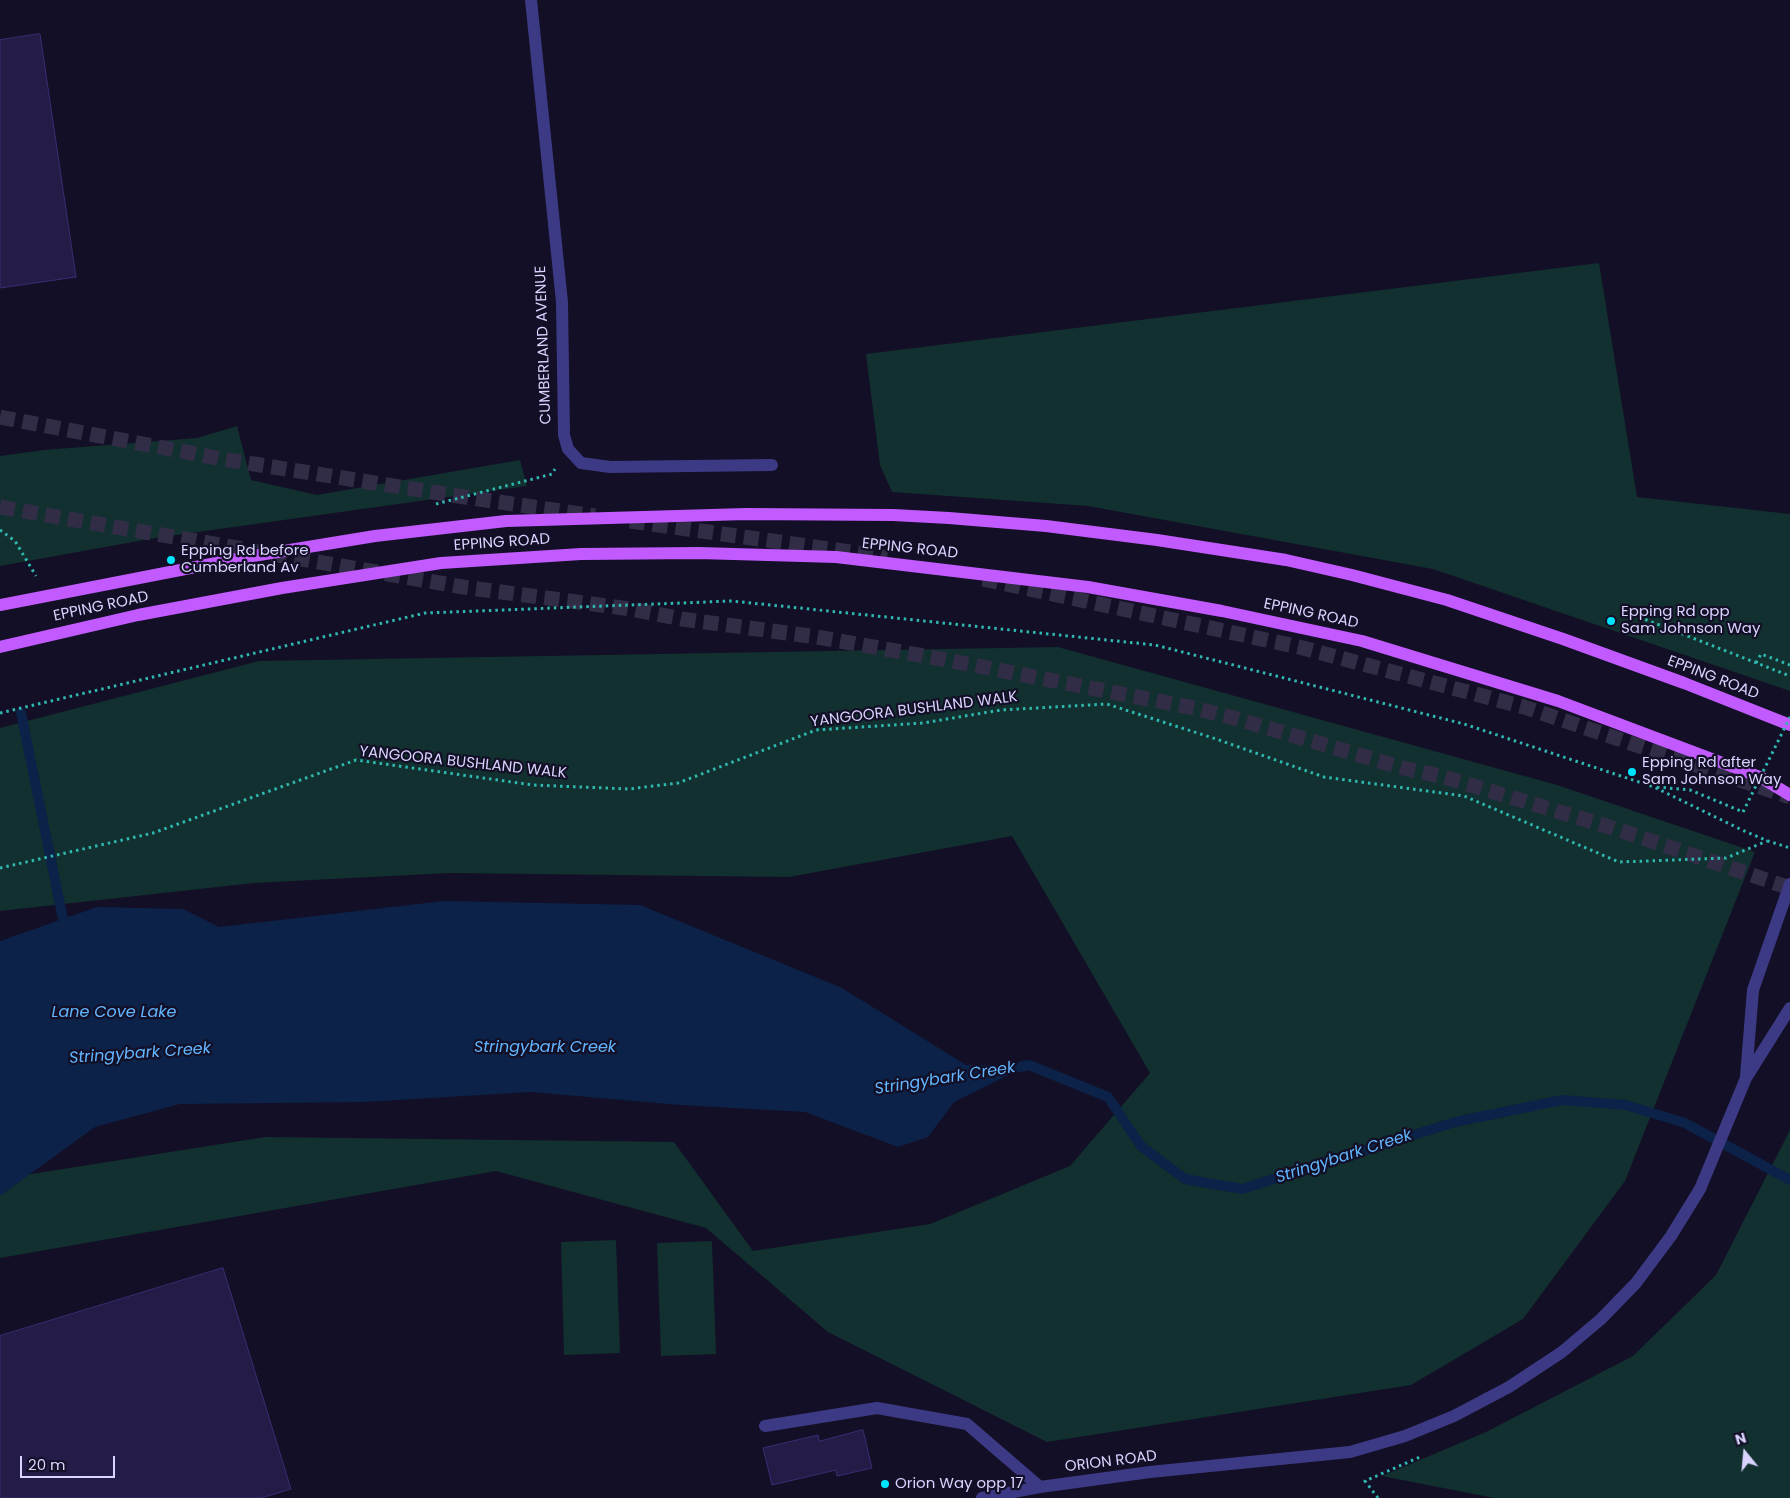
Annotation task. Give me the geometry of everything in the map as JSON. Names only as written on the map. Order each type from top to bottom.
[{"type":"main road","name":"EPPING ROAD","points":[[0,605],[247,557],[355,539],[506,521],[746,514],[893,515],[948,518],[1046,526],[1157,540],[1286,560],[1352,576],[1447,600],[1563,639],[1684,683],[1790,725]]},
{"type":"main road","name":"EPPING ROAD","points":[[0,646],[138,615],[282,588],[441,563],[581,554],[699,553],[836,557],[1088,587],[1222,611],[1362,642],[1558,701],[1760,777],[1790,795]]},
{"type":"street","name":"CUMBERLAND AVENUE","points":[[531,0],[562,302],[564,435],[568,449],[581,463],[610,467],[772,465]]},
{"type":"street","points":[[1746,1078],[1753,990],[1790,884]]},
{"type":"street","points":[[1746,1078],[1790,1008]]},
{"type":"street","name":"ORION ROAD","points":[[982,1498],[1040,1487],[1150,1472],[1350,1452],[1405,1436],[1454,1416],[1509,1387],[1562,1352],[1601,1319],[1636,1283],[1671,1236],[1700,1189],[1746,1078]]},
{"type":"street","points":[[765,1426],[877,1408],[968,1424],[1040,1487]]},
{"type":"path","points":[[0,713],[424,612],[732,601],[1155,645],[1464,724],[1654,787],[1742,830],[1790,848]]},
{"type":"path","points":[[1621,610],[1790,676]]},
{"type":"path","points":[[1755,663],[1761,654],[1790,665]]},
{"type":"path","name":"YANGOORA BUSHLAND WALK","points":[[0,868],[153,833],[356,760],[533,785],[629,789],[678,782],[816,730],[923,723],[1001,710],[1107,704],[1216,739],[1324,777],[1464,796],[1619,862],[1726,858],[1768,841]]},
{"type":"path","points":[[1654,787],[1690,790],[1743,812],[1790,717]]},
{"type":"green space","points":[[1599,263],[1637,497],[1790,514],[1790,691],[1433,569],[1088,506],[892,492],[880,465],[866,354]]},
{"type":"green space","points":[[237,426],[251,480],[317,495],[520,460],[527,486],[155,538],[0,566],[0,456],[44,450],[197,438]]},
{"type":"green space","points":[[1058,647],[1557,785],[1755,852],[1625,1181],[1523,1319],[1411,1385],[1047,1442],[828,1332],[706,1228],[496,1171],[0,1258],[0,1179],[265,1137],[674,1142],[753,1251],[930,1224],[1070,1166],[1150,1073],[1012,836],[789,877],[449,873],[254,883],[0,911],[0,728],[259,661]]},
{"type":"green space","points":[[1790,1130],[1790,1498],[1494,1498],[1382,1476],[1486,1432],[1633,1356],[1716,1275]]},
{"type":"green space","points":[[616,1240],[620,1353],[564,1355],[561,1242]]},
{"type":"green space","points":[[712,1241],[716,1354],[661,1356],[657,1243]]},
{"type":"water","name":"Lane Cove Lake","points":[[444,901],[640,905],[842,988],[966,1065],[1029,1065],[954,1102],[928,1137],[898,1147],[805,1112],[681,1105],[530,1092],[366,1102],[180,1104],[95,1127],[0,1196],[0,941],[97,907],[183,909],[219,927]]},
{"type":"building","points":[[40,34],[76,277],[0,288],[0,40]]},
{"type":"building","points":[[223,1268],[291,1489],[261,1498],[0,1498],[0,1336]]},
{"type":"building","points":[[863,1430],[872,1468],[837,1476],[836,1470],[772,1485],[763,1448],[818,1435],[819,1441]]},
{"type":"waterway","points":[[21,713],[63,919]]},
{"type":"waterway","name":"Stringybark Creek","points":[[1015,1068],[1029,1065],[1108,1097],[1141,1146],[1185,1179],[1242,1189],[1455,1122],[1562,1100],[1626,1105],[1685,1123],[1790,1180]]},
{"type":"tunnel","points":[[0,417],[222,459],[595,516]]},
{"type":"tunnel","points":[[0,507],[463,587],[631,609],[682,619],[817,637],[1194,708],[1403,768],[1444,777],[1616,829],[1790,888]]},
{"type":"tunnel","points":[[630,521],[887,558]]},
{"type":"tunnel","points":[[983,579],[1299,647],[1524,707],[1790,797]]},
{"type":"place","name":"Epping Rd before Cumberland Av","points":[[171,560]]},
{"type":"place","name":"Epping Rd opp Sam Johnson Way","points":[[1611,621]]},
{"type":"place","name":"Epping Rd after Sam Johnson Way","points":[[1632,772]]},
{"type":"place","name":"Orion Way opp 17","points":[[885,1484]]}]
